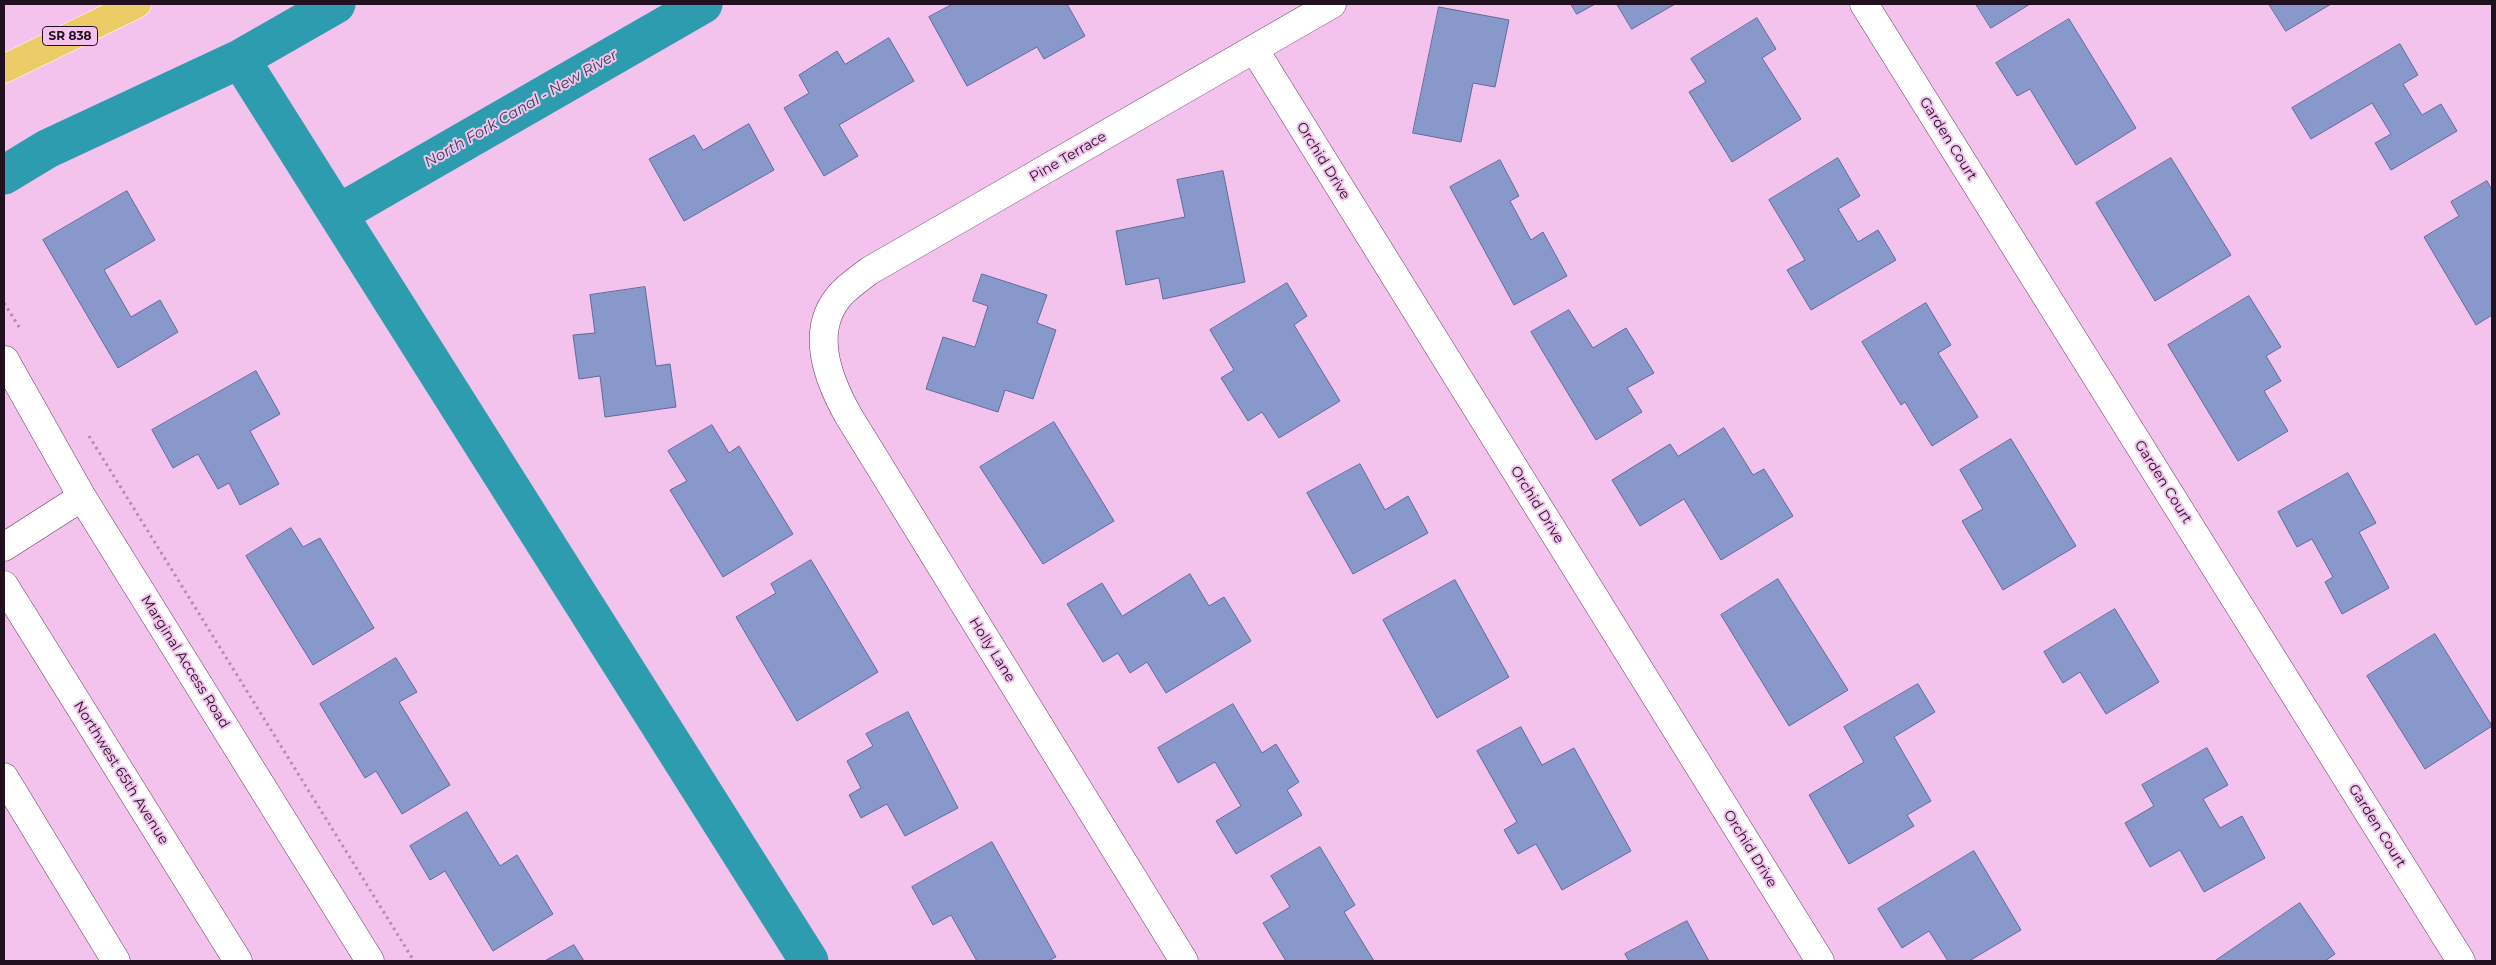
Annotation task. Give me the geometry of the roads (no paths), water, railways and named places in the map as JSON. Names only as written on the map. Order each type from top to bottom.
[{"type":"highway","name":"SR 838","points":[[4,69],[137,4]]},
{"type":"street","name":"Pine Terrace","points":[[826,330],[834,305],[842,294],[869,271],[1332,4]]},
{"type":"street","name":"Garden Court","points":[[1864,4],[2461,961]]},
{"type":"street","name":"Orchid Drive","points":[[1254,49],[1820,961]]},
{"type":"street","name":"Holly Lane","points":[[826,330],[824,358],[828,376],[848,415],[1184,961]]},
{"type":"street","name":"Marginal Access Road","points":[[5,360],[82,497],[370,961]]},
{"type":"street","points":[[4,547],[82,497]]},
{"type":"street","name":"Northwest 65th Avenue","points":[[4,585],[238,961]]},
{"type":"street","points":[[4,778],[116,961]]},
{"type":"waterway","points":[[4,175],[47,149],[240,59],[336,4]]},
{"type":"waterway","name":"North Fork Canal - New River","points":[[338,214],[703,4]]},
{"type":"waterway","points":[[240,59],[809,961]]}]
